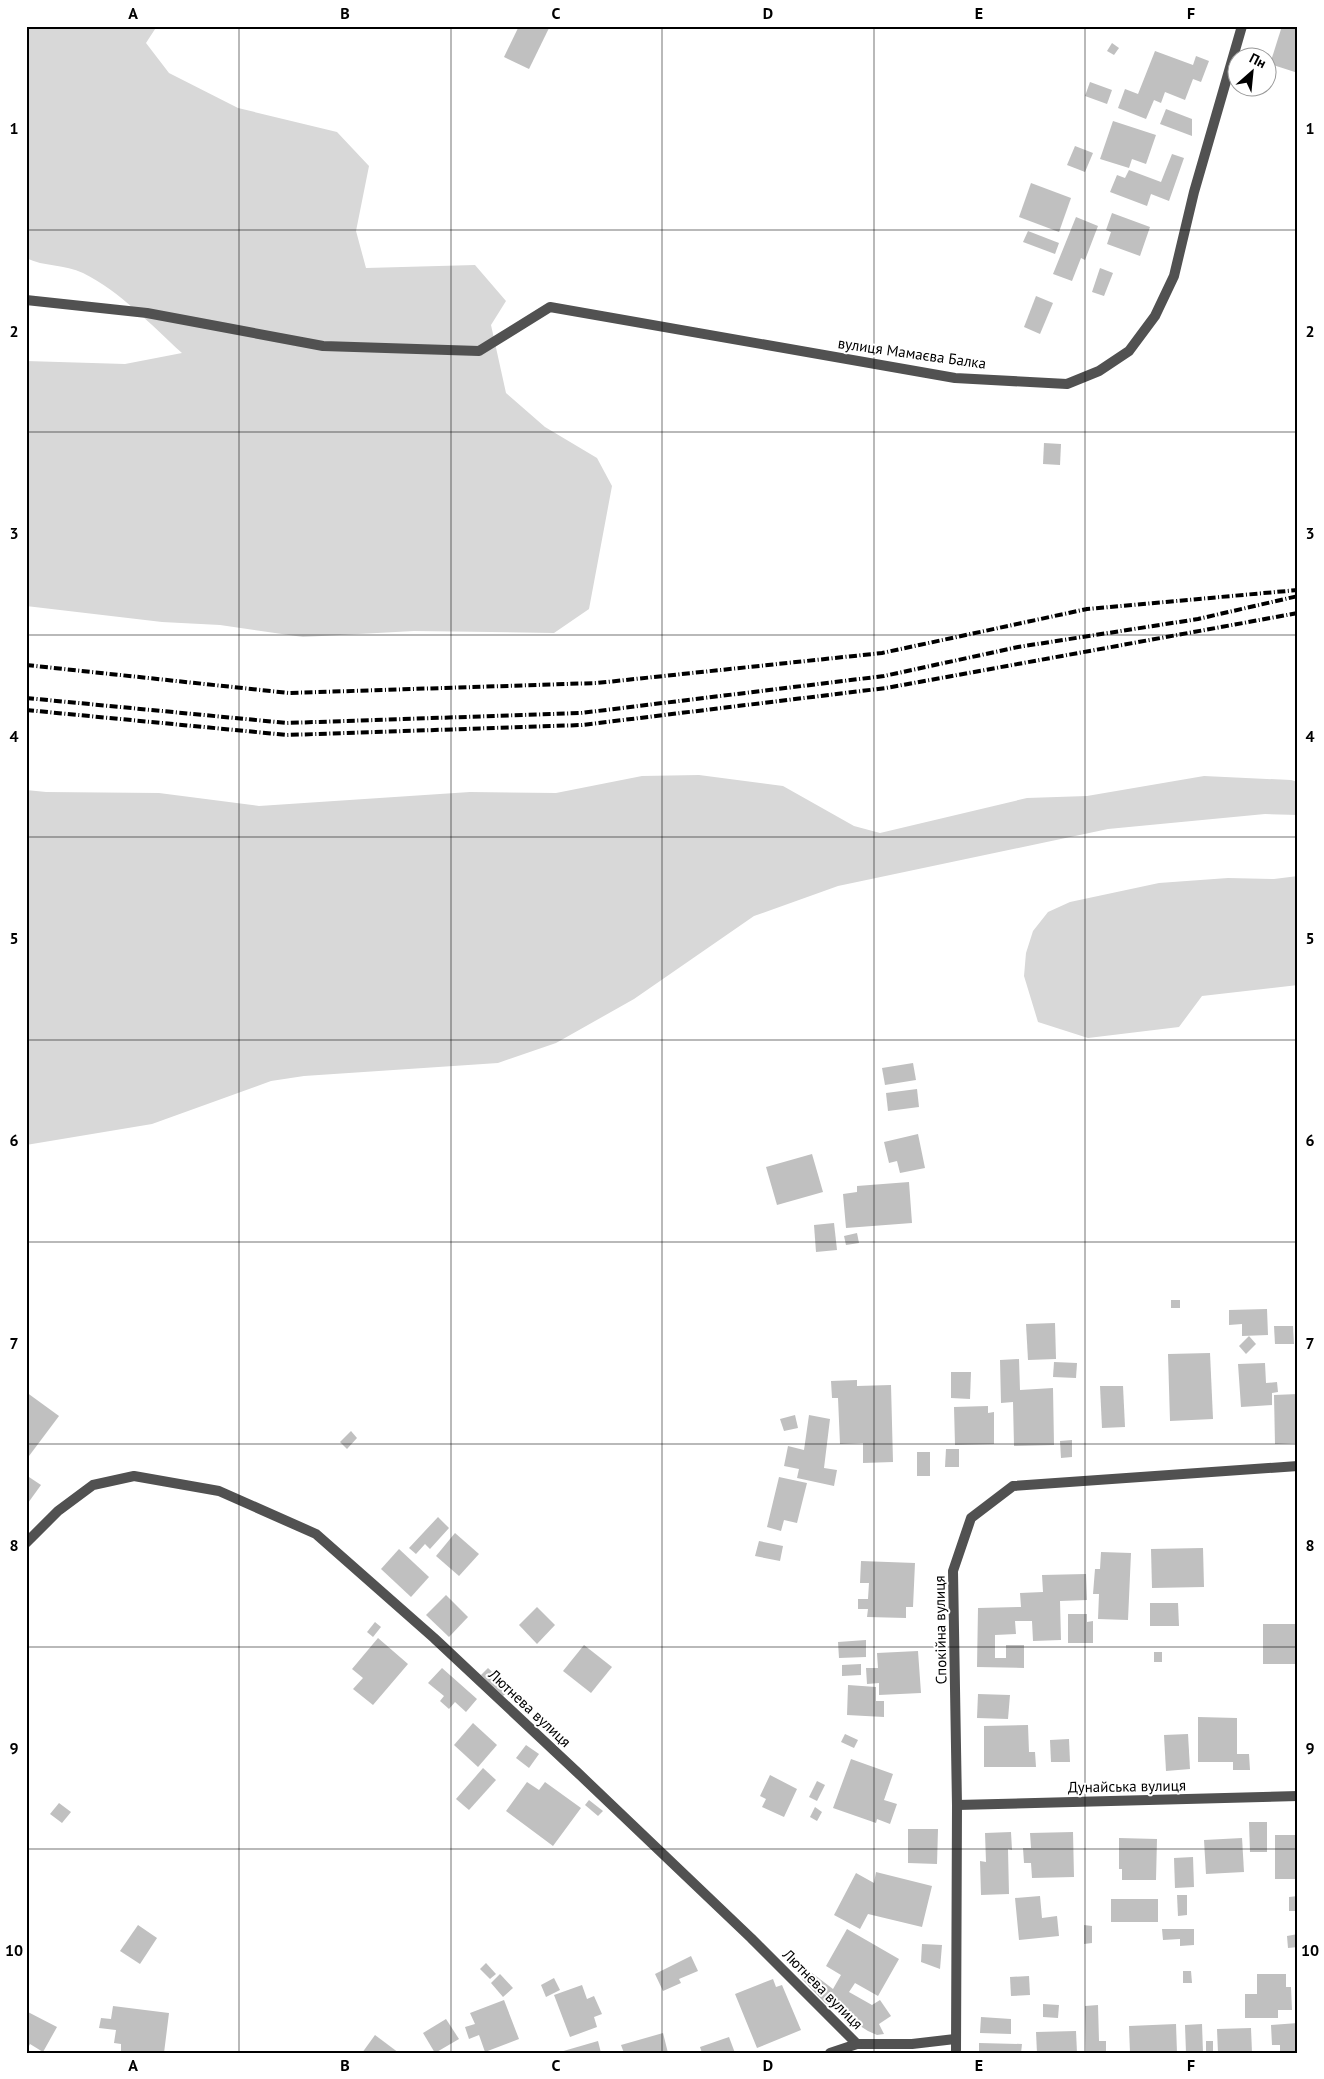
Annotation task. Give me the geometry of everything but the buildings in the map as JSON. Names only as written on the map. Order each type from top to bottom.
[{"type":"street","name":"вулиця Мамаєва Балка","points":[[26,300],[148,313],[323,346],[479,351],[550,307],[955,378],[1067,384],[1099,371],[1129,351],[1155,316],[1174,276],[1194,192],[1242,26]]},
{"type":"street","name":"Спокійна вулиця","points":[[956,2053],[957,1805],[953,1571],[971,1518],[1013,1486],[1298,1466]]},
{"type":"street","name":"Лютнева вулиця","points":[[26,1543],[58,1511],[93,1485],[134,1476],[219,1491],[316,1534],[434,1638],[578,1773],[751,1938],[857,2044]]},
{"type":"street","name":"Дунайська вулиця","points":[[957,1805],[1298,1796]]},
{"type":"street","name":"Лютнева вулиця","points":[[830,2053],[857,2044],[912,2044],[955,2039]]},
{"type":"shaded area","points":[[26,26],[157,26],[146,43],[169,73],[238,108],[337,132],[369,166],[356,231],[366,268],[475,265],[506,301],[491,325],[506,393],[545,427],[597,458],[612,486],[589,609],[554,633],[414,631],[303,637],[220,625],[162,622],[26,606],[26,361],[125,364],[182,353],[123,299],[97,281],[76,270],[40,263],[26,258]]},
{"type":"shaded area","points":[[699,775],[783,786],[854,826],[880,833],[1027,798],[1087,796],[1204,776],[1291,780],[1298,782],[1298,815],[1265,814],[1108,829],[838,886],[754,916],[634,999],[556,1043],[498,1063],[304,1076],[271,1081],[152,1124],[26,1145],[26,790],[46,792],[159,793],[259,806],[470,792],[556,793],[642,776]]},
{"type":"shaded area","points":[[1298,876],[1298,985],[1202,996],[1179,1027],[1088,1038],[1038,1022],[1024,976],[1026,953],[1033,931],[1048,912],[1070,902],[1159,883],[1228,878],[1274,879]]},
{"type":"railway","points":[[26,665],[289,693],[597,683],[882,653],[1087,609],[1298,590]]},
{"type":"railway","points":[[26,698],[287,723],[581,713],[884,676],[1018,647],[1198,619],[1298,596]]},
{"type":"railway","points":[[26,710],[287,735],[582,725],[886,688],[1298,613]]}]
